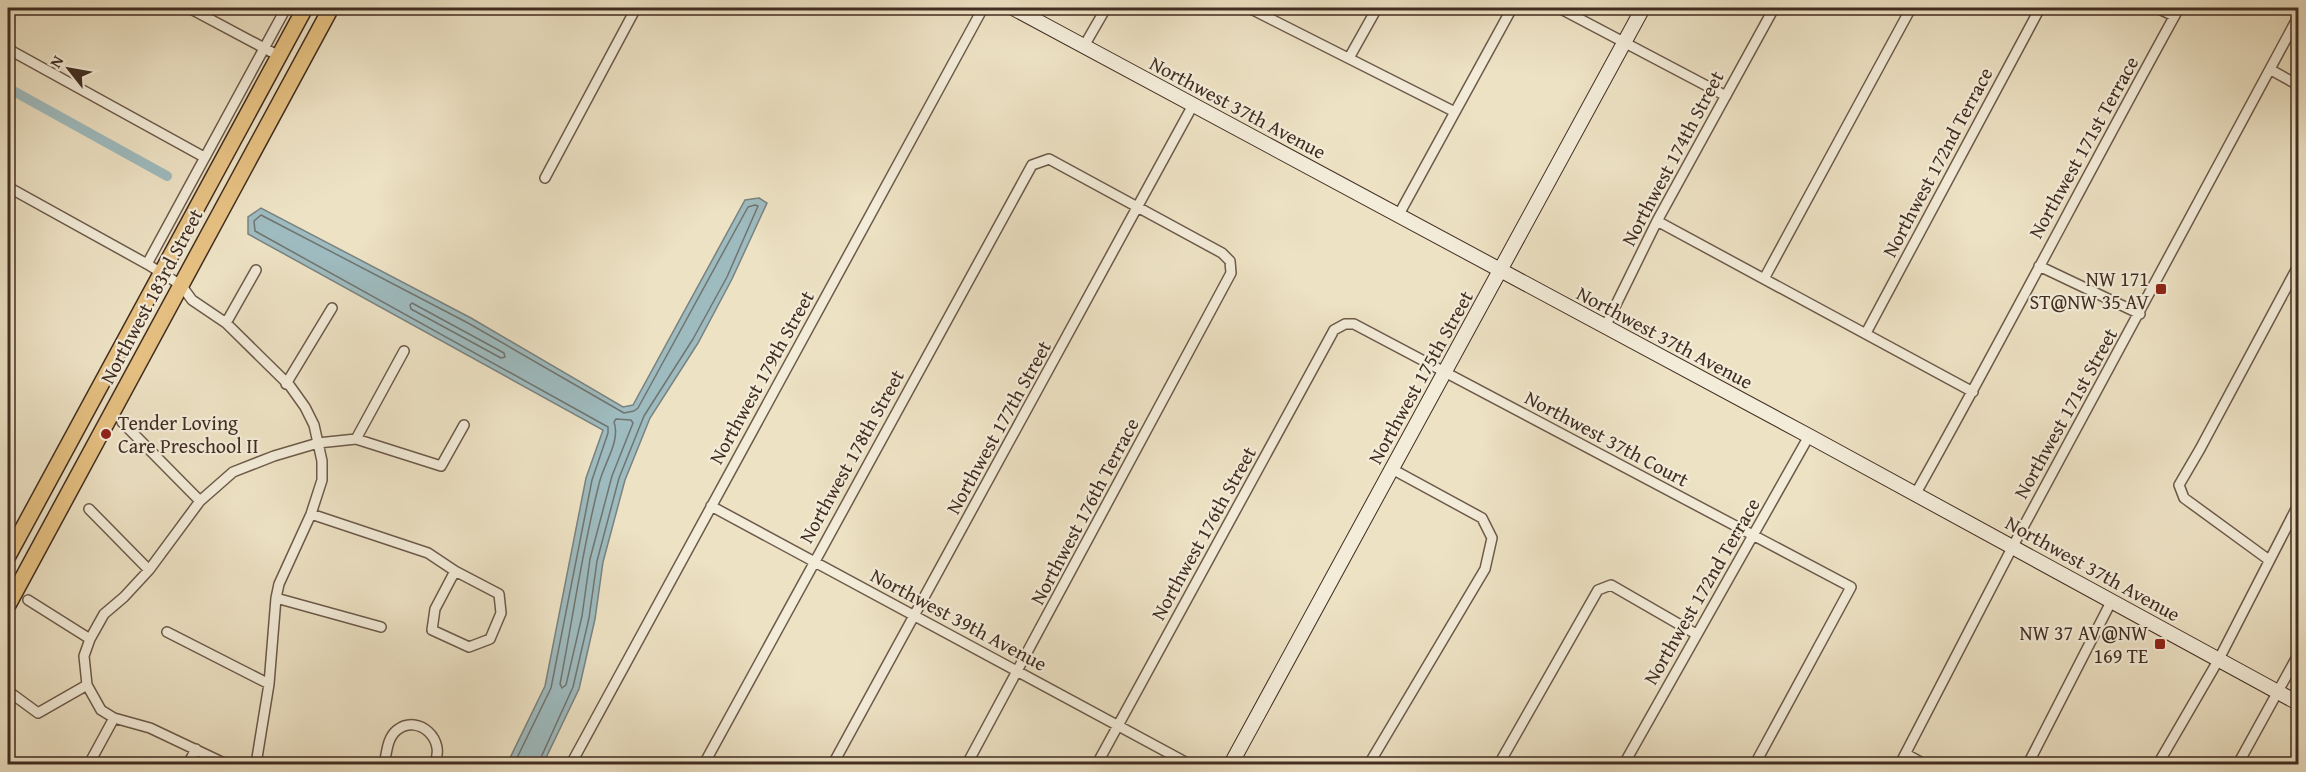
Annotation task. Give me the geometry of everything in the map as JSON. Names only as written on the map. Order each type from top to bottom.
[{"type":"main road","name":"Northwest 183rd Street","points":[[8,556],[305,8]]},
{"type":"main road","name":"Northwest 183rd Street","points":[[8,605],[331,8]]},
{"type":"main road","name":"Northwest 37th Avenue","points":[[1013,8],[2013,546],[2298,703]]},
{"type":"main road","name":"Northwest 175th Street","points":[[1231,765],[1643,8]]},
{"type":"main road","points":[[279,56],[283,77],[281,100]]},
{"type":"street","points":[[189,8],[279,56]]},
{"type":"street","points":[[147,264],[286,8]]},
{"type":"street","points":[[545,178],[636,8]]},
{"type":"street","name":"Northwest 179th Street","points":[[571,765],[983,8]]},
{"type":"street","points":[[1084,46],[1106,8]]},
{"type":"street","points":[[1250,8],[1455,112]]},
{"type":"street","points":[[1349,58],[1377,8]]},
{"type":"street","points":[[1398,216],[1512,8]]},
{"type":"street","points":[[1559,8],[1726,96]]},
{"type":"street","name":"Northwest 174th Street","points":[[1605,327],[1657,220],[1774,8]]},
{"type":"street","points":[[1765,278],[1911,8]]},
{"type":"street","name":"Northwest 172nd Terrace","points":[[1866,333],[2040,8]]},
{"type":"street","points":[[2157,8],[2177,12]]},
{"type":"street","name":"Northwest 171st Terrace","points":[[1916,494],[2177,12]]},
{"type":"street","name":"Northwest 171st Street","points":[[1900,765],[2013,546],[2298,17]]},
{"type":"street","points":[[8,49],[204,157]]},
{"type":"street","points":[[2271,70],[2298,85]]},
{"type":"street","name":"Northwest 177th Street","points":[[833,765],[1194,105]]},
{"type":"street","name":"Northwest 178th Street","points":[[704,765],[1032,165],[1049,159],[1138,207]]},
{"type":"street","points":[[8,187],[181,285],[192,300],[226,322],[286,384],[305,407],[314,424],[322,461],[321,480],[311,514],[279,584],[269,684],[256,765]]},
{"type":"street","name":"Northwest 176th Terrace","points":[[967,765],[1231,273],[1230,261],[1222,253],[1138,207]]},
{"type":"street","points":[[1657,220],[1972,393]]},
{"type":"street","points":[[2038,266],[2140,314]]},
{"type":"street","points":[[2269,560],[2184,498],[2178,485],[2200,449],[2298,266]]},
{"type":"street","points":[[226,322],[256,270]]},
{"type":"street","points":[[286,384],[332,308]]},
{"type":"street","name":"Northwest 37th Court","points":[[1346,324],[1354,324],[1851,587],[1755,765]]},
{"type":"street","name":"Northwest 176th Street","points":[[1097,765],[1334,330],[1346,324]]},
{"type":"street","points":[[356,439],[404,351]]},
{"type":"street","points":[[122,422],[200,501]]},
{"type":"street","points":[[226,765],[150,728],[114,718],[101,710],[87,685],[84,657],[90,639],[104,614],[124,597],[149,570],[200,501],[233,472],[274,456],[318,443],[356,439],[441,466],[464,425]]},
{"type":"street","name":"Northwest 172nd Terrace","points":[[1624,765],[1809,436]]},
{"type":"street","points":[[1370,765],[1485,569],[1492,538],[1482,518],[1392,469]]},
{"type":"street","points":[[2158,765],[2219,659],[2298,505]]},
{"type":"street","name":"Northwest 39th Avenue","points":[[711,506],[1018,670],[1189,765]]},
{"type":"street","points":[[89,509],[149,570]]},
{"type":"street","points":[[311,514],[428,553],[455,571],[500,594],[501,613],[490,639],[469,646],[432,630],[435,609],[455,571]]},
{"type":"street","points":[[1499,765],[1598,590],[1611,585],[1696,634]]},
{"type":"street","points":[[276,598],[381,627]]},
{"type":"street","points":[[28,600],[90,639]]},
{"type":"street","points":[[2028,765],[2112,600]]},
{"type":"street","points":[[167,632],[269,684]]},
{"type":"street","points":[[2238,765],[2298,655]]},
{"type":"street","points":[[8,691],[38,713],[87,685]]},
{"type":"street","points":[[89,765],[114,718]]},
{"type":"street","points":[[389,765],[385,760],[389,741],[397,730],[409,725],[421,727],[434,736],[437,758],[434,765]]},
{"type":"street","points":[[188,765],[196,749]]},
{"type":"street","points":[[1906,754],[1924,765]]},
{"type":"water","points":[[759,198],[767,203],[732,279],[698,343],[650,418],[625,480],[603,562],[595,619],[579,689],[543,764],[507,764],[545,686],[586,478],[603,430],[248,234],[248,217],[261,208],[471,318],[623,407],[633,405],[745,200]]},
{"type":"waterway","points":[[8,88],[167,176]]},
{"type":"place","name":"NW 171 ST@NW 35 AV","points":[[2161,289]]},
{"type":"place","name":"Tender Loving Care Preschool II","points":[[106,434]]},
{"type":"place","name":"NW 37 AV@NW 169 TE","points":[[2160,644]]}]
